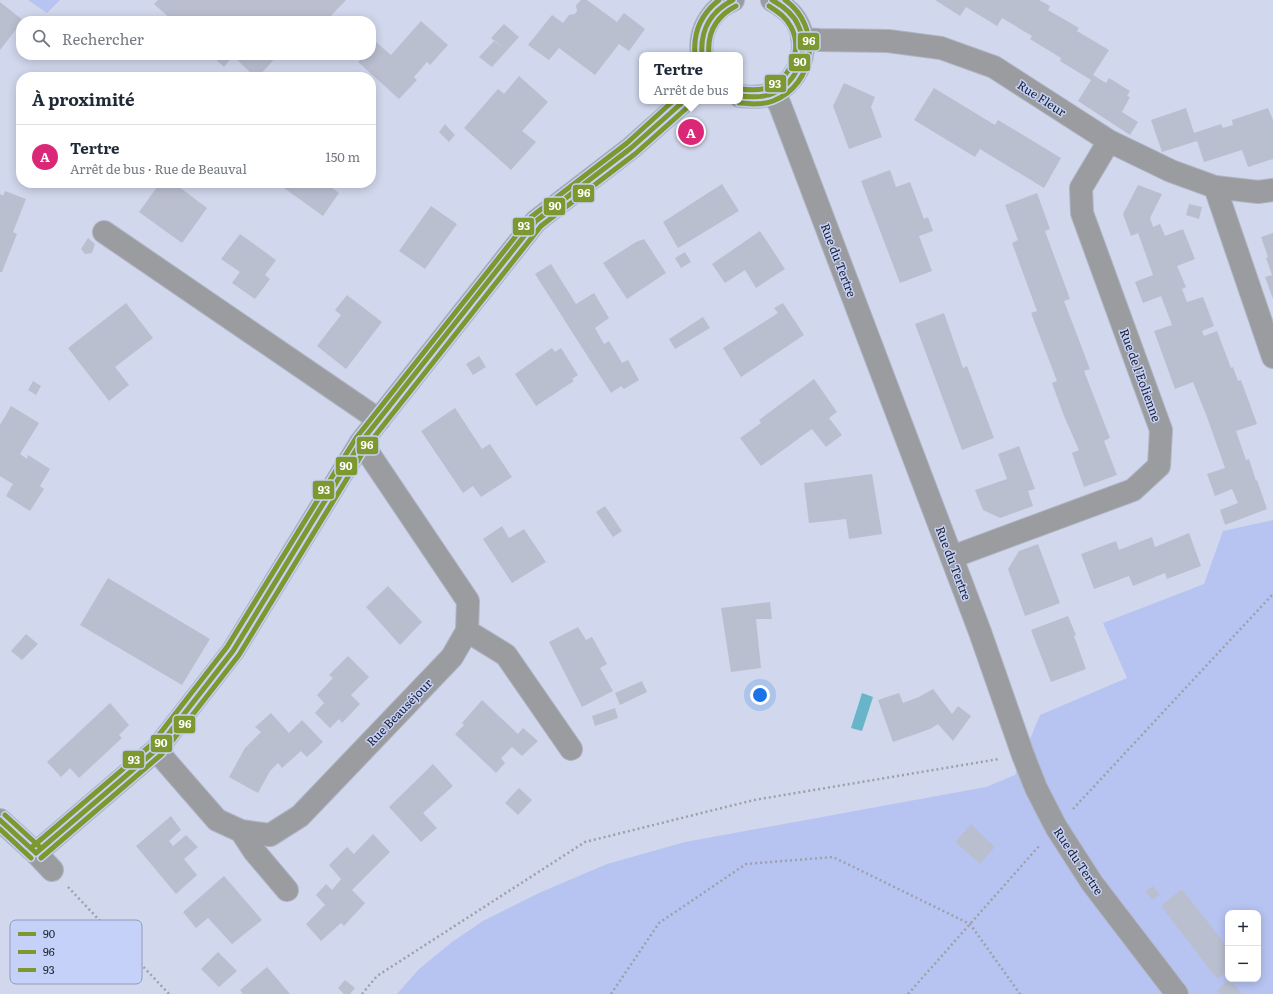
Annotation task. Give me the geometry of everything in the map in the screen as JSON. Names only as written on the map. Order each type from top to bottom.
[{"type":"street","points":[[702,52],[701,45],[704,29],[713,14],[728,1]]},
{"type":"street","points":[[743,96],[777,99],[797,71],[803,56],[802,39],[799,27],[781,2]]},
{"type":"street","name":"Rue Fleur","points":[[802,39],[888,41],[941,48],[994,67],[1109,141],[1171,171],[1215,187],[1258,192],[1273,190]]},
{"type":"street","name":"Rue du Tertre","points":[[777,99],[952,557],[1036,788],[1056,827],[1092,883],[1177,994]]},
{"type":"street","points":[[36,853],[156,750],[233,651],[361,442],[536,221],[631,148],[681,104]]},
{"type":"street","name":"Rue de l'Eolienne","points":[[952,557],[1134,490],[1159,466],[1161,430],[1082,213],[1081,188],[1109,141]]},
{"type":"street","points":[[1215,187],[1273,357]]},
{"type":"street","points":[[104,232],[379,420]]},
{"type":"street","name":"Rue Beauséjour","points":[[156,750],[217,820],[241,831],[270,835],[300,816],[452,657],[467,631],[468,601],[361,442]]},
{"type":"street","points":[[467,631],[506,655],[571,750]]},
{"type":"street","points":[[0,820],[52,870]]},
{"type":"street","points":[[241,831],[254,851],[287,890]]},
{"type":"path","points":[[908,994],[1056,827],[1273,594]]},
{"type":"path","points":[[362,994],[377,976],[585,842],[754,800],[1023,755]]},
{"type":"path","points":[[611,994],[659,923],[746,864],[833,857],[970,924],[1020,994]]},
{"type":"path","points":[[52,870],[99,920]]},
{"type":"path","points":[[142,965],[169,994]]},
{"type":"shaded area","points":[[28,0],[60,0],[47,13]]},
{"type":"shaded area","points":[[1273,520],[1273,994],[397,994],[419,969],[452,942],[483,921],[539,893],[607,864],[685,842],[986,787],[1015,775],[1040,715],[1127,678],[1103,623],[1204,584],[1223,531]]},
{"type":"shaded area","points":[[862,693],[873,697],[862,731],[851,728]]},
{"type":"building","points":[[158,0],[346,0],[331,16],[167,16],[154,4]]},
{"type":"building","points":[[581,0],[587,0],[617,22],[624,13],[645,29],[629,51],[619,44],[595,75],[559,48],[549,60],[528,45],[552,15],[563,23],[569,15],[575,14],[577,11],[576,5]]},
{"type":"building","points":[[935,0],[1039,0],[1050,6],[1048,10],[1079,28],[1077,31],[1109,50],[1093,75],[1106,83],[1109,78],[1130,91],[1127,96],[1130,97],[1122,112],[1138,122],[1130,135],[1078,101],[1091,80],[1060,61],[1061,58],[1030,39],[1032,36],[1002,18],[997,26],[966,7],[960,16]]},
{"type":"building","points":[[0,2],[18,16],[16,16],[16,29],[0,50]]},
{"type":"building","points":[[421,21],[448,45],[430,65],[427,62],[414,77],[417,80],[399,99],[376,78],[376,72],[369,72],[358,62],[360,60],[376,60],[376,42],[391,55]]},
{"type":"building","points":[[504,24],[519,37],[492,67],[479,57],[494,41],[505,49],[491,38]]},
{"type":"building","points":[[216,60],[230,60],[224,67]]},
{"type":"building","points":[[237,60],[273,60],[263,72],[250,72]]},
{"type":"building","points":[[519,76],[548,102],[522,131],[536,142],[511,170],[464,128],[498,89],[504,94]]},
{"type":"building","points":[[844,83],[875,97],[871,107],[882,137],[849,149],[833,106]]},
{"type":"building","points":[[934,88],[995,125],[998,120],[1061,158],[1044,188],[980,149],[975,157],[914,120]]},
{"type":"building","points":[[1186,108],[1194,133],[1221,124],[1223,128],[1233,125],[1232,120],[1268,108],[1273,120],[1273,159],[1248,167],[1242,150],[1204,162],[1197,141],[1162,152],[1151,120]]},
{"type":"building","points":[[445,124],[455,135],[449,142],[439,132]]},
{"type":"building","points":[[890,170],[896,187],[910,182],[924,219],[928,217],[933,231],[919,236],[932,271],[900,283],[861,181]]},
{"type":"building","points":[[722,184],[739,211],[678,248],[663,222]]},
{"type":"building","points":[[1138,185],[1162,194],[1150,218],[1153,227],[1160,224],[1165,236],[1183,229],[1195,259],[1177,266],[1186,287],[1182,289],[1187,302],[1203,297],[1214,326],[1202,331],[1204,336],[1217,331],[1231,368],[1233,367],[1238,381],[1241,380],[1257,424],[1236,431],[1246,460],[1249,459],[1267,509],[1225,525],[1220,510],[1238,503],[1232,489],[1215,496],[1207,474],[1225,468],[1207,417],[1193,382],[1175,389],[1154,331],[1172,325],[1161,296],[1143,303],[1135,282],[1153,275],[1138,233],[1131,236],[1123,214]]},
{"type":"building","points":[[156,188],[181,188],[207,208],[182,243],[139,212]]},
{"type":"building","points":[[284,188],[332,188],[339,193],[323,216]]},
{"type":"building","points":[[5,191],[26,199],[13,232],[17,234],[2,272],[0,272],[0,194],[3,196]]},
{"type":"building","points":[[1037,193],[1050,229],[1045,231],[1070,299],[1064,301],[1090,369],[1084,371],[1110,438],[1104,441],[1117,475],[1084,487],[1072,453],[1079,450],[1064,416],[1052,383],[1057,381],[1031,313],[1037,311],[1012,243],[1018,240],[1005,205]]},
{"type":"building","points":[[1189,204],[1202,207],[1199,219],[1186,215]]},
{"type":"building","points":[[431,206],[457,224],[425,269],[399,251]]},
{"type":"building","points":[[760,231],[785,269],[756,288],[745,270],[725,283],[712,264]]},
{"type":"building","points":[[1273,233],[1273,299],[1265,277],[1272,275],[1261,237]]},
{"type":"building","points":[[240,234],[276,260],[265,275],[270,279],[255,299],[232,283],[240,272],[221,259]]},
{"type":"building","points":[[88,238],[95,244],[92,253],[85,254],[81,249]]},
{"type":"building","points":[[644,239],[666,273],[627,299],[603,263],[636,242]]},
{"type":"building","points":[[685,252],[691,262],[681,268],[675,258]]},
{"type":"building","points":[[551,264],[576,304],[594,293],[609,318],[595,328],[604,344],[609,341],[622,363],[628,360],[639,380],[624,389],[621,386],[611,393],[535,274]]},
{"type":"building","points":[[347,295],[382,322],[346,369],[317,346],[341,315],[335,310]]},
{"type":"building","points":[[126,303],[153,338],[115,367],[129,385],[109,401],[68,348]]},
{"type":"building","points":[[783,303],[804,335],[741,377],[723,348],[778,313],[774,308]]},
{"type":"building","points":[[944,313],[963,368],[967,366],[994,438],[962,450],[915,324]]},
{"type":"building","points":[[703,317],[710,328],[675,349],[669,339]]},
{"type":"building","points":[[552,348],[555,352],[561,348],[578,375],[572,379],[574,381],[536,406],[515,374]]},
{"type":"building","points":[[479,356],[486,367],[473,375],[466,364]]},
{"type":"building","points":[[814,379],[837,412],[829,418],[842,435],[826,447],[812,429],[761,466],[740,438],[761,423],[759,420]]},
{"type":"building","points":[[33,381],[41,386],[36,395],[28,390]]},
{"type":"building","points":[[11,406],[39,423],[20,454],[27,459],[28,455],[50,469],[40,486],[44,489],[30,511],[6,496],[13,484],[0,476],[0,425]]},
{"type":"building","points":[[455,408],[482,449],[490,444],[512,477],[481,497],[473,486],[463,493],[421,431]]},
{"type":"building","points":[[1019,446],[1035,489],[1028,491],[1033,506],[1000,518],[983,510],[975,490],[1007,479],[998,454]]},
{"type":"building","points":[[872,474],[882,534],[849,539],[846,519],[809,523],[804,483]]},
{"type":"building","points":[[605,506],[622,531],[613,537],[596,512]]},
{"type":"building","points":[[502,526],[509,538],[524,529],[546,562],[512,583],[483,539]]},
{"type":"building","points":[[1189,533],[1201,566],[1167,579],[1165,573],[1133,586],[1129,576],[1094,589],[1081,554],[1116,541],[1119,550],[1152,537],[1155,547]]},
{"type":"building","points":[[1038,544],[1060,603],[1025,616],[1008,569],[1019,551]]},
{"type":"building","points":[[108,578],[210,639],[182,685],[80,625]]},
{"type":"building","points":[[388,586],[422,622],[400,645],[366,607]]},
{"type":"building","points":[[770,602],[772,619],[756,619],[761,668],[731,672],[721,608]]},
{"type":"building","points":[[1068,616],[1076,635],[1074,636],[1086,669],[1051,682],[1031,630]]},
{"type":"building","points":[[578,627],[586,640],[592,637],[607,664],[600,668],[613,691],[582,707],[549,642]]},
{"type":"building","points":[[26,634],[38,644],[22,660],[11,651]]},
{"type":"building","points":[[348,656],[369,677],[351,695],[360,704],[342,723],[339,719],[330,728],[315,713],[324,703],[317,695],[333,678],[329,675]]},
{"type":"building","points":[[642,681],[647,692],[620,705],[615,693]]},
{"type":"building","points":[[933,689],[952,714],[958,706],[971,716],[953,741],[938,724],[930,729],[893,742],[878,700],[899,693],[903,703],[919,697]]},
{"type":"building","points":[[482,700],[518,734],[523,728],[538,741],[522,756],[512,747],[501,758],[505,763],[496,773],[455,734],[464,725],[462,723]]},
{"type":"building","points":[[110,703],[129,725],[119,735],[122,738],[79,778],[70,768],[61,777],[47,762]]},
{"type":"building","points":[[615,708],[618,718],[595,726],[592,716]]},
{"type":"building","points":[[271,713],[289,733],[302,720],[323,742],[307,757],[301,751],[282,768],[278,763],[270,771],[258,793],[229,777],[245,748],[261,732],[255,727]]},
{"type":"building","points":[[433,764],[453,786],[423,813],[437,828],[421,842],[389,807]]},
{"type":"building","points":[[519,788],[532,800],[518,815],[505,803]]},
{"type":"building","points":[[171,816],[181,830],[169,841],[173,846],[186,835],[198,847],[184,859],[197,875],[176,894],[136,846]]},
{"type":"building","points":[[971,824],[995,847],[980,864],[955,842]]},
{"type":"building","points":[[373,834],[390,852],[352,890],[365,903],[344,926],[341,923],[321,941],[306,924],[325,905],[316,895],[326,884],[332,890],[341,879],[329,865],[347,847],[354,854]]},
{"type":"building","points":[[224,876],[262,920],[232,944],[208,918],[196,928],[183,912]]},
{"type":"building","points":[[1153,886],[1160,895],[1152,900],[1145,891]]},
{"type":"building","points":[[1182,889],[1225,944],[1225,973],[1217,979],[1161,906]]},
{"type":"building","points":[[218,952],[237,971],[219,987],[201,969]]},
{"type":"building","points":[[267,967],[290,994],[243,994],[240,990]]},
{"type":"building","points":[[345,980],[355,988],[350,994],[344,994],[338,988]]},
{"type":"building","points":[[1226,982],[1232,982],[1242,994],[1220,994],[1217,990]]},
{"type":"transit line","name":"93","points":[[695,52],[695,39],[700,24],[707,11],[719,0]]},
{"type":"transit line","name":"90","points":[[702,52],[703,37],[708,22],[725,4],[733,0]]},
{"type":"transit line","name":"90","points":[[743,96],[761,97],[778,91],[793,76],[802,56],[802,35],[798,25],[787,10],[772,0]]},
{"type":"transit line","name":"96","points":[[743,103],[761,104],[773,101],[787,93],[798,82],[805,68],[809,54],[809,39],[805,24],[797,11],[785,0]]},
{"type":"transit line","name":"96","points":[[709,52],[710,39],[715,26],[723,15],[736,6]]},
{"type":"transit line","name":"93","points":[[743,89],[760,90],[782,79],[788,71],[795,54],[796,45],[789,23],[769,6]]},
{"type":"transit line","name":"93","points":[[31,848],[151,745],[227,647],[356,438],[531,217],[627,143],[670,104]]},
{"type":"transit line","name":"90","points":[[36,853],[156,750],[233,651],[361,442],[536,221],[631,148],[681,104]]},
{"type":"transit line","name":"96","points":[[41,858],[162,754],[239,655],[367,446],[541,226],[635,154],[689,106]]},
{"type":"transit line","name":"93","points":[[5,815],[41,848]]},
{"type":"transit line","name":"90","points":[[0,820],[36,853]]},
{"type":"transit line","name":"96","points":[[0,829],[31,858]]},
{"type":"place","name":"Tertre","points":[[691,132]]}]
